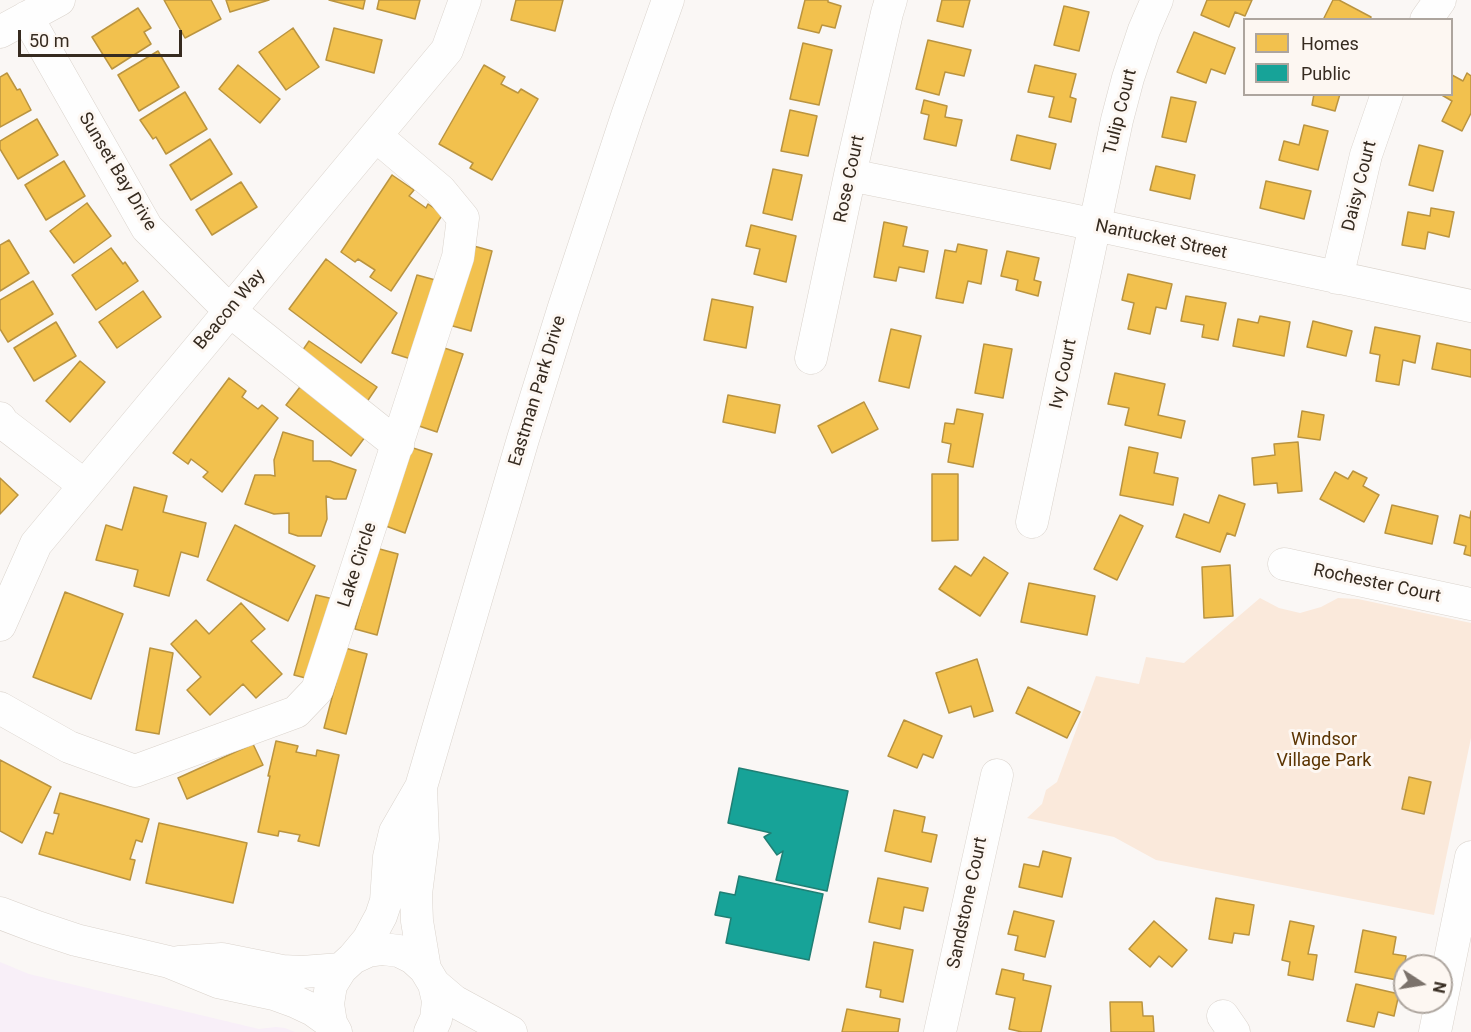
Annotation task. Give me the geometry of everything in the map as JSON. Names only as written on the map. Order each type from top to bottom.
[{"type":"street","points":[[0,33],[59,0]]},
{"type":"street","name":"Beacon Way","points":[[0,625],[36,544],[447,50],[465,0]]},
{"type":"street","name":"Eastman Park Drive","points":[[334,1029],[328,1004],[331,985],[368,940],[381,916],[386,901],[395,832],[422,787],[557,329],[668,0]]},
{"type":"street","name":"Rose Court","points":[[811,358],[850,175],[891,0]]},
{"type":"street","name":"Tulip Court","points":[[1095,226],[1128,78],[1157,0]]},
{"type":"street","points":[[1427,18],[1440,0]]},
{"type":"street","name":"Sunset Bay Drive","points":[[27,18],[147,228],[230,311],[398,445]]},
{"type":"street","name":"Daisy Court","points":[[1337,278],[1366,155],[1386,96]]},
{"type":"street","name":"Lake Circle","points":[[0,708],[69,747],[135,771],[296,712],[317,690],[458,257],[463,218],[440,190],[376,136]]},
{"type":"street","name":"Nantucket Street","points":[[850,175],[1471,306]]},
{"type":"street","name":"Ivy Court","points":[[1032,522],[1095,226]]},
{"type":"street","points":[[0,418],[3,423],[84,485]]},
{"type":"street","name":"Rochester Court","points":[[1284,564],[1471,604]]},
{"type":"street","name":"Sandstone Court","points":[[940,1032],[997,775]]},
{"type":"street","name":"Eastman Park Drive","points":[[422,787],[423,839],[416,894],[417,921],[438,1001],[436,1019],[430,1032]]},
{"type":"street","points":[[1435,1032],[1465,914],[1471,857]]},
{"type":"street","points":[[0,913],[76,940],[169,962],[218,982],[274,994],[313,1010],[334,1029]]},
{"type":"street","points":[[169,962],[222,959],[282,971],[302,972],[347,963],[368,951],[383,949],[399,951],[413,958],[454,1001],[511,1032]]},
{"type":"shaded area","points":[[0,962],[29,974],[259,1029],[276,1027],[295,1032],[0,1032]]},
{"type":"green space","name":"Windsor Village Park","points":[[1260,598],[1279,608],[1300,613],[1321,607],[1338,598],[1358,599],[1471,623],[1471,738],[1434,915],[1156,860],[1114,837],[1027,818],[1042,804],[1046,790],[1057,782],[1096,676],[1139,684],[1146,657],[1184,663]]},
{"type":"building: Homes","points":[[164,0],[211,0],[221,19],[185,38]]},
{"type":"building: Homes","points":[[226,0],[269,0],[230,12]]},
{"type":"building: Homes","points":[[329,0],[365,0],[363,9]]},
{"type":"building: Homes","points":[[379,0],[420,0],[415,19],[377,9]]},
{"type":"building: Homes","points":[[516,0],[563,0],[555,31],[511,20]]},
{"type":"building: Homes","points":[[805,0],[828,0],[828,2],[841,6],[835,28],[822,25],[819,33],[798,28]]},
{"type":"building: Homes","points":[[942,0],[970,0],[963,27],[937,21]]},
{"type":"building: Homes","points":[[1207,0],[1252,0],[1245,16],[1235,12],[1229,27],[1201,15]]},
{"type":"building: Homes","points":[[1333,0],[1339,0],[1371,17],[1371,18],[1324,18]]},
{"type":"building: Homes","points":[[1064,6],[1089,12],[1079,51],[1054,45]]},
{"type":"building: Homes","points":[[138,8],[151,28],[144,32],[151,44],[112,69],[92,37]]},
{"type":"building: Homes","points":[[293,28],[319,67],[286,90],[259,52]]},
{"type":"building: Homes","points":[[334,28],[382,40],[374,73],[326,60]]},
{"type":"building: Homes","points":[[1194,32],[1235,48],[1225,74],[1211,69],[1206,83],[1177,72]]},
{"type":"building: Homes","points":[[928,40],[971,50],[964,76],[945,72],[939,95],[916,89]]},
{"type":"building: Homes","points":[[803,43],[832,50],[819,105],[790,99]]},
{"type":"building: Homes","points":[[158,51],[179,87],[139,111],[118,75]]},
{"type":"building: Homes","points":[[238,65],[280,99],[260,123],[219,89]]},
{"type":"building: Homes","points":[[484,65],[505,77],[501,84],[518,93],[521,89],[538,99],[492,180],[470,168],[473,163],[439,144]]},
{"type":"building: Homes","points":[[1035,65],[1076,74],[1070,97],[1076,99],[1071,122],[1049,117],[1054,97],[1028,92]]},
{"type":"building: Homes","points":[[7,73],[17,90],[20,89],[31,110],[0,127],[0,77]]},
{"type":"building: Homes","points":[[1467,73],[1471,76],[1471,113],[1462,131],[1442,121],[1452,101],[1443,96],[1453,96],[1453,76],[1463,81]]},
{"type":"building: Homes","points":[[185,92],[207,129],[166,154],[156,137],[153,139],[140,120]]},
{"type":"building: Homes","points":[[1314,96],[1339,96],[1335,111],[1312,105]]},
{"type":"building: Homes","points":[[1171,97],[1196,102],[1186,142],[1162,137]]},
{"type":"building: Homes","points":[[924,100],[947,106],[945,117],[962,120],[956,146],[924,139],[929,115],[921,113]]},
{"type":"building: Homes","points":[[790,110],[817,116],[808,156],[781,151]]},
{"type":"building: Homes","points":[[37,119],[58,155],[18,179],[0,149],[0,141]]},
{"type":"building: Homes","points":[[1304,125],[1328,131],[1318,170],[1279,160],[1284,141],[1299,145]]},
{"type":"building: Homes","points":[[1017,135],[1056,144],[1050,169],[1011,160]]},
{"type":"building: Homes","points":[[210,139],[232,174],[191,200],[170,165]]},
{"type":"building: Homes","points":[[1419,145],[1443,151],[1433,191],[1409,185]]},
{"type":"building: Homes","points":[[64,161],[85,196],[46,220],[25,185]]},
{"type":"building: Homes","points":[[1156,166],[1195,175],[1190,199],[1150,190]]},
{"type":"building: Homes","points":[[773,169],[802,175],[792,220],[763,213]]},
{"type":"building: Homes","points":[[392,175],[414,190],[409,196],[426,208],[428,204],[443,214],[391,291],[370,277],[375,270],[358,259],[355,262],[341,252]]},
{"type":"building: Homes","points":[[1266,181],[1311,191],[1304,219],[1260,208]]},
{"type":"building: Homes","points":[[241,182],[257,207],[212,235],[196,210]]},
{"type":"building: Homes","points":[[87,203],[111,236],[74,263],[50,231]]},
{"type":"building: Homes","points":[[1431,208],[1454,212],[1449,237],[1428,232],[1425,249],[1402,245],[1408,212],[1430,216]]},
{"type":"building: Homes","points":[[884,222],[907,227],[903,246],[928,251],[924,272],[899,267],[896,281],[874,277]]},
{"type":"building: Homes","points":[[751,225],[796,236],[786,282],[754,274],[760,249],[746,246]]},
{"type":"building: Homes","points":[[9,240],[29,273],[0,291],[0,245]]},
{"type":"building: Homes","points":[[958,244],[987,250],[981,284],[968,281],[963,303],[936,298],[945,250],[956,252]]},
{"type":"building: Homes","points":[[470,245],[492,251],[471,331],[449,325]]},
{"type":"building: Homes","points":[[111,248],[123,264],[125,262],[138,281],[96,310],[72,275]]},
{"type":"building: Homes","points":[[1007,251],[1039,258],[1034,280],[1041,282],[1038,296],[1016,290],[1018,280],[1001,276]]},
{"type":"building: Homes","points":[[326,259],[397,313],[361,363],[289,309]]},
{"type":"building: Homes","points":[[1128,274],[1172,284],[1166,309],[1156,307],[1150,334],[1128,329],[1134,303],[1122,300]]},
{"type":"building: Homes","points":[[417,275],[439,281],[414,360],[392,353]]},
{"type":"building: Homes","points":[[33,281],[53,314],[8,342],[0,329],[0,300]]},
{"type":"building: Homes","points":[[143,291],[161,317],[117,348],[99,322]]},
{"type":"building: Homes","points":[[1186,296],[1226,303],[1218,340],[1202,337],[1204,325],[1181,321]]},
{"type":"building: Homes","points":[[712,299],[753,307],[746,348],[704,340]]},
{"type":"building: Homes","points":[[1260,316],[1290,322],[1284,356],[1233,346],[1238,319],[1258,323]]},
{"type":"building: Homes","points":[[1313,321],[1352,331],[1346,356],[1307,347]]},
{"type":"building: Homes","points":[[56,322],[76,356],[34,381],[14,348]]},
{"type":"building: Homes","points":[[1375,327],[1420,336],[1415,363],[1403,360],[1399,385],[1376,381],[1380,355],[1370,353]]},
{"type":"building: Homes","points":[[891,329],[921,336],[909,388],[879,381]]},
{"type":"building: Homes","points":[[309,341],[377,387],[364,406],[296,360]]},
{"type":"building: Homes","points":[[1437,343],[1471,350],[1471,377],[1432,369]]},
{"type":"building: Homes","points":[[984,344],[1012,349],[1003,398],[975,393]]},
{"type":"building: Homes","points":[[441,347],[463,354],[437,432],[416,425]]},
{"type":"building: Homes","points":[[80,361],[105,382],[70,422],[46,401]]},
{"type":"building: Homes","points":[[1115,373],[1165,384],[1158,415],[1185,421],[1181,438],[1125,425],[1129,408],[1108,404]]},
{"type":"building: Homes","points":[[229,378],[246,391],[242,397],[258,409],[262,405],[278,418],[222,492],[203,477],[208,472],[191,459],[188,464],[173,453]]},
{"type":"building: Homes","points":[[300,387],[365,437],[351,456],[286,405]]},
{"type":"building: Homes","points":[[728,395],[780,405],[775,433],[723,422]]},
{"type":"building: Homes","points":[[864,402],[878,429],[832,453],[818,426]]},
{"type":"building: Homes","points":[[957,409],[983,414],[973,467],[948,462],[951,444],[942,442],[945,423],[954,424]]},
{"type":"building: Homes","points":[[1302,411],[1324,415],[1320,440],[1298,437]]},
{"type":"building: Homes","points":[[283,432],[313,441],[313,461],[330,461],[356,470],[346,499],[326,496],[327,519],[321,536],[298,536],[289,533],[289,513],[274,514],[245,504],[255,475],[275,476],[274,460]]},
{"type":"building: Homes","points":[[1298,442],[1302,491],[1278,493],[1277,483],[1254,485],[1252,458],[1275,455],[1274,444]]},
{"type":"building: Homes","points":[[410,447],[432,454],[405,533],[383,525]]},
{"type":"building: Homes","points":[[1129,447],[1158,453],[1154,473],[1178,478],[1173,505],[1120,495]]},
{"type":"building: Homes","points":[[1353,471],[1367,478],[1363,486],[1379,495],[1364,522],[1320,499],[1335,472],[1348,479]]},
{"type":"building: Homes","points":[[932,474],[958,474],[958,540],[932,541]]},
{"type":"building: Homes","points":[[0,478],[18,495],[0,514]]},
{"type":"building: Homes","points":[[134,487],[167,496],[163,512],[206,523],[198,557],[181,552],[169,596],[134,586],[138,570],[96,560],[106,525],[122,530]]},
{"type":"building: Homes","points":[[1219,495],[1245,504],[1235,536],[1227,533],[1220,552],[1176,537],[1184,514],[1209,523]]},
{"type":"building: Homes","points":[[1392,505],[1438,516],[1432,544],[1385,533]]},
{"type":"building: Homes","points":[[1471,511],[1471,556],[1464,554],[1466,546],[1454,543],[1460,515],[1470,518]]},
{"type":"building: Homes","points":[[1120,515],[1143,526],[1117,580],[1094,569]]},
{"type":"building: Homes","points":[[235,525],[315,566],[288,621],[207,580]]},
{"type":"building: Homes","points":[[376,548],[398,554],[377,635],[355,629]]},
{"type":"building: Homes","points":[[984,557],[1008,573],[980,616],[939,589],[955,566],[971,576]]},
{"type":"building: Homes","points":[[1230,565],[1233,616],[1204,618],[1202,567]]},
{"type":"building: Homes","points":[[1029,583],[1095,596],[1087,635],[1021,622]]},
{"type":"building: Homes","points":[[65,592],[123,614],[91,699],[33,677]]},
{"type":"building: Homes","points":[[316,595],[338,600],[317,681],[294,675]]},
{"type":"building: Homes","points":[[241,603],[265,629],[251,641],[282,674],[256,698],[243,684],[210,715],[187,690],[201,677],[171,644],[196,620],[209,634]]},
{"type":"building: Homes","points":[[150,648],[173,653],[159,734],[136,730]]},
{"type":"building: Homes","points":[[345,648],[367,654],[346,734],[324,728]]},
{"type":"building: Homes","points":[[977,659],[993,711],[974,717],[971,706],[949,713],[936,673]]},
{"type":"building: Homes","points":[[1028,687],[1080,712],[1067,738],[1016,713]]},
{"type":"building: Homes","points":[[904,720],[942,736],[933,758],[923,754],[917,768],[888,756]]},
{"type":"building: Homes","points":[[276,741],[298,746],[296,752],[316,756],[317,750],[339,755],[319,846],[298,841],[300,835],[279,831],[278,836],[258,832]]},
{"type":"building: Homes","points":[[253,744],[263,765],[187,799],[178,778]]},
{"type":"building: Homes","points":[[0,760],[51,787],[22,843],[0,831]]},
{"type":"building: Homes","points":[[1409,777],[1431,782],[1424,814],[1402,809]]},
{"type":"building: Homes","points":[[60,793],[149,819],[142,842],[136,840],[130,859],[135,860],[130,880],[39,854],[46,832],[53,834],[59,814],[54,813]]},
{"type":"building: Homes","points":[[894,810],[925,817],[922,832],[937,835],[931,862],[885,851]]},
{"type":"building: Homes","points":[[159,823],[247,843],[233,903],[146,883]]},
{"type":"building: Homes","points":[[1043,851],[1071,858],[1062,897],[1019,887],[1024,864],[1039,867]]},
{"type":"building: Homes","points":[[878,878],[928,888],[923,911],[904,907],[900,929],[869,922]]},
{"type":"building: Homes","points":[[1216,898],[1254,905],[1249,935],[1234,933],[1232,943],[1209,939]]},
{"type":"building: Homes","points":[[1014,911],[1054,921],[1045,957],[1015,950],[1018,936],[1008,934]]},
{"type":"building: Homes","points":[[1154,921],[1187,950],[1172,967],[1159,956],[1150,967],[1129,949]]},
{"type":"building: Homes","points":[[1290,921],[1314,926],[1308,954],[1317,955],[1313,980],[1288,975],[1290,962],[1282,960]]},
{"type":"building: Homes","points":[[1363,930],[1396,937],[1393,979],[1355,972]]},
{"type":"building: Homes","points":[[874,942],[913,950],[903,1002],[880,997],[881,990],[866,987]]},
{"type":"building: Homes","points":[[1002,969],[1024,974],[1023,980],[1051,986],[1041,1032],[1009,1029],[1015,998],[996,994]]},
{"type":"building: Homes","points":[[1356,984],[1393,993],[1394,1016],[1378,1012],[1374,1027],[1347,1021]]},
{"type":"building: Homes","points":[[1110,1002],[1142,1002],[1143,1016],[1153,1016],[1154,1032],[1111,1032]]},
{"type":"building: Homes","points":[[847,1009],[900,1019],[898,1032],[842,1032]]},
{"type":"building: Public","points":[[739,768],[848,791],[827,891],[776,880],[783,851],[777,855],[764,837],[771,833],[728,823]]},
{"type":"building: Public","points":[[739,876],[823,894],[809,960],[726,943],[731,918],[715,915],[720,892],[735,895]]}]
